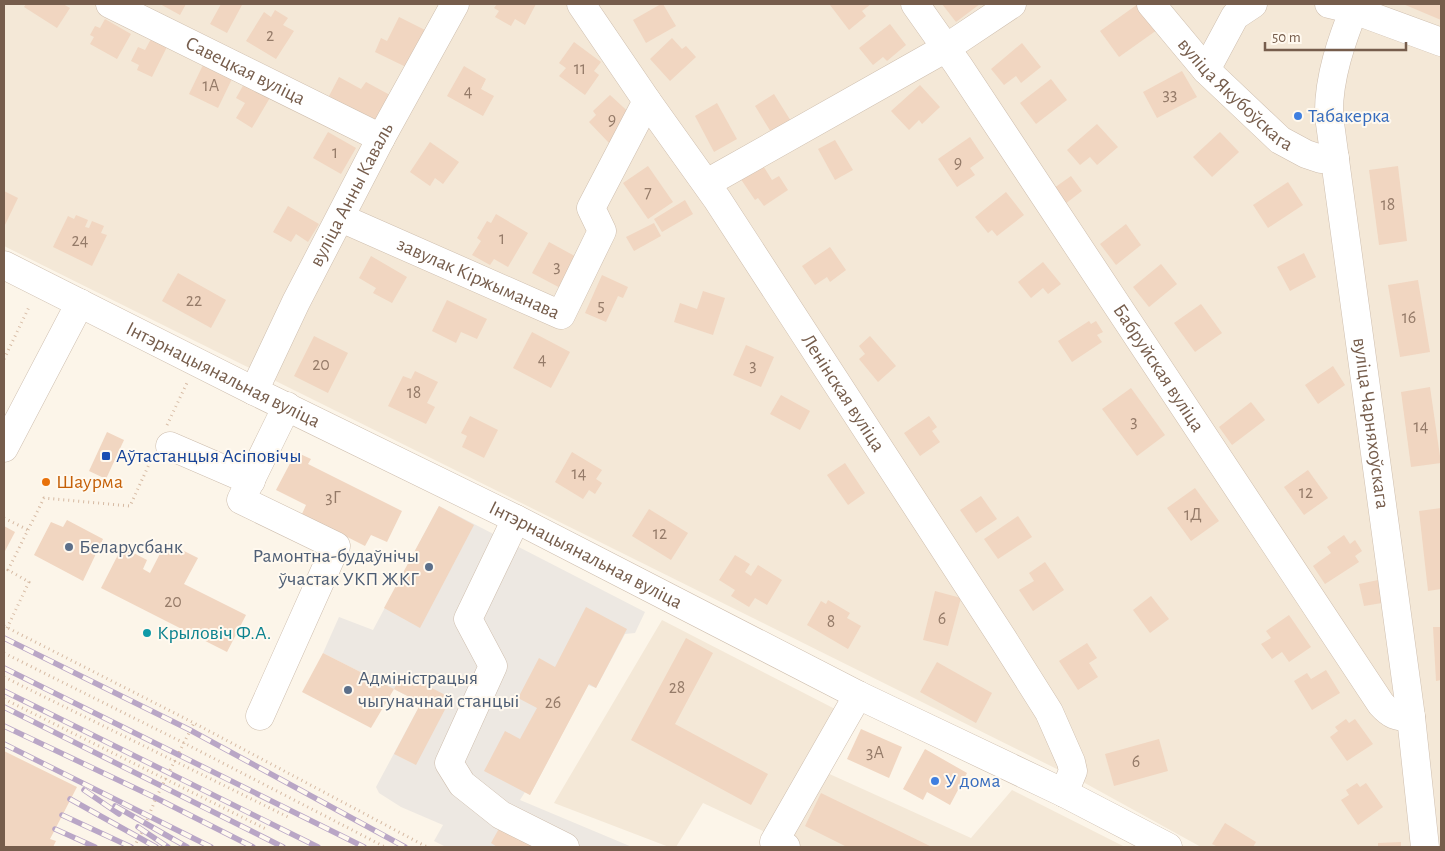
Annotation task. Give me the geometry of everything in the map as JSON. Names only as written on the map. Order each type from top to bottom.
[{"type":"street","name":"Савецкая вуліца","points":[[110,4],[381,138]]},
{"type":"street","name":"вуліца Анны Каваль","points":[[254,391],[296,302],[381,138],[455,4]]},
{"type":"street","name":"Ленінская вуліца","points":[[581,4],[647,102],[707,182],[993,622],[1049,712],[1071,762],[1073,771],[1064,793]]},
{"type":"street","name":"Бабруйская вуліца","points":[[915,4],[1381,704],[1391,714],[1411,717]]},
{"type":"street","points":[[707,182],[946,48],[1012,4]]},
{"type":"street","name":"вуліца Якубоўскага","points":[[1151,4],[1206,70],[1280,140],[1320,159],[1335,158]]},
{"type":"street","points":[[1206,70],[1235,16],[1253,4]]},
{"type":"street","points":[[1346,6],[1441,42]]},
{"type":"street","name":"вуліца Чарняхоўскага","points":[[1346,6],[1328,96],[1329,116],[1411,717],[1425,847]]},
{"type":"street","name":"завулак Кіржыманава","points":[[341,218],[561,315],[602,231],[591,208],[647,102]]},
{"type":"street","name":"Інтэрнацыянальная вуліца","points":[[4,265],[254,391],[516,519],[858,695],[1064,793],[1168,847]]},
{"type":"street","points":[[4,448],[80,303]]},
{"type":"street","points":[[260,716],[336,546],[241,500],[287,406]]},
{"type":"street","points":[[163,443],[251,481]]},
{"type":"street","points":[[516,519],[468,619],[494,666],[449,763],[462,784],[501,815],[565,847]]},
{"type":"street","points":[[786,847],[774,842],[858,695]]},
{"type":"street","points":[[1434,847],[1441,846]]},
{"type":"path","points":[[4,359],[30,305]]},
{"type":"path","points":[[187,383],[163,443],[130,506],[44,498],[8,570],[29,582],[6,627],[194,722],[427,847]]},
{"type":"path","points":[[4,518],[28,530]]},
{"type":"path","points":[[4,653],[385,847]]},
{"type":"path","points":[[4,677],[290,818]]},
{"type":"path","points":[[4,699],[268,830]]},
{"type":"path","points":[[134,847],[194,722]]},
{"type":"shaded area","points":[[4,4],[1441,4],[1441,847],[1201,847],[1083,782],[4,246]]},
{"type":"shaded area","name":"Рамонтна-будаўнічы ўчастак УКП ЖКГ","points":[[439,506],[645,612],[635,633],[625,634],[596,688],[588,685],[530,795],[525,792],[520,800],[632,847],[446,847],[434,841],[443,825],[401,807],[379,793],[376,787],[421,703],[323,653],[339,617],[373,630]]},
{"type":"shaded area","points":[[662,620],[835,709],[803,762],[971,838],[1012,790],[1125,847],[797,847],[703,803],[676,847],[669,847],[554,803]]},
{"type":"building","points":[[26,4],[63,4],[70,8],[57,28],[24,7]]},
{"type":"building","points":[[160,4],[186,4],[180,15]]},
{"type":"building","points":[[221,4],[242,5],[227,33],[210,24]]},
{"type":"building","points":[[497,4],[536,4],[525,25],[515,19],[511,26],[495,17],[499,11],[494,8]]},
{"type":"building","points":[[663,4],[676,26],[646,43],[633,20]]},
{"type":"building","points":[[871,4],[862,11],[866,16],[849,30],[830,5]]},
{"type":"building","points":[[942,4],[980,4],[956,22]]},
{"type":"building","points":[[1138,4],[1157,30],[1119,57],[1100,31]]},
{"type":"building","points":[[1403,4],[1441,4],[1441,20]]},
{"type":"building","points":[[275,10],[288,18],[283,25],[294,31],[276,59],[246,41],[264,12],[271,17]]},
{"type":"building","points":[[399,17],[425,30],[406,67],[375,52],[381,38],[387,41]]},
{"type":"building","points":[[105,19],[131,34],[117,59],[90,44],[94,37],[90,35],[95,26],[100,28]]},
{"type":"building","points":[[890,24],[906,45],[887,61],[883,57],[873,65],[859,48]]},
{"type":"building","points":[[672,38],[682,49],[686,46],[696,57],[670,81],[650,59]]},
{"type":"building","points":[[151,39],[167,47],[152,77],[137,70],[139,65],[131,61],[138,47],[145,50]]},
{"type":"building","points":[[574,42],[601,62],[594,71],[599,75],[585,95],[559,76],[566,68],[559,63]]},
{"type":"building","points":[[1022,43],[1041,67],[1021,83],[1016,76],[1004,85],[991,69]]},
{"type":"building","points":[[203,65],[232,79],[218,108],[189,94]]},
{"type":"building","points":[[464,66],[486,79],[481,89],[494,96],[483,116],[447,96]]},
{"type":"building","points":[[1182,71],[1197,97],[1157,118],[1143,92]]},
{"type":"building","points":[[339,77],[361,89],[366,82],[390,95],[375,123],[329,96]]},
{"type":"building","points":[[1051,79],[1067,100],[1036,124],[1020,103]]},
{"type":"building","points":[[244,84],[271,96],[252,128],[236,118],[245,103],[236,98]]},
{"type":"building","points":[[920,85],[940,107],[922,124],[919,120],[909,130],[891,111]]},
{"type":"building","points":[[774,94],[794,126],[774,137],[755,106]]},
{"type":"building","points":[[610,95],[635,118],[609,143],[589,122],[596,115],[593,111]]},
{"type":"building","points":[[717,103],[737,139],[714,152],[695,116]]},
{"type":"building","points":[[1097,124],[1118,147],[1097,165],[1090,157],[1080,165],[1067,150]]},
{"type":"building","points":[[328,132],[356,148],[341,174],[313,158]]},
{"type":"building","points":[[1220,132],[1239,152],[1212,177],[1193,157]]},
{"type":"building","points":[[970,137],[984,158],[970,168],[975,175],[957,187],[938,159]]},
{"type":"building","points":[[835,140],[853,170],[835,180],[818,149]]},
{"type":"building","points":[[430,142],[459,162],[443,184],[435,178],[430,186],[410,172]]},
{"type":"building","points":[[762,164],[772,180],[779,176],[788,190],[764,206],[758,198],[755,200],[740,178]]},
{"type":"building","points":[[648,166],[673,202],[648,219],[623,183]]},
{"type":"building","points":[[1398,166],[1407,241],[1379,245],[1369,170]]},
{"type":"building","points":[[1071,176],[1082,191],[1065,204],[1054,188]]},
{"type":"building","points":[[1288,182],[1303,205],[1268,228],[1253,205]]},
{"type":"building","points":[[4,191],[18,198],[4,227]]},
{"type":"building","points":[[1006,192],[1024,215],[997,236],[992,230],[988,233],[975,217]]},
{"type":"building","points":[[685,200],[693,214],[662,232],[654,219]]},
{"type":"building","points":[[288,206],[319,224],[308,242],[296,234],[291,242],[273,232]]},
{"type":"building","points":[[496,214],[528,233],[508,267],[494,259],[490,265],[472,255],[481,241],[477,238],[487,221],[491,223]]},
{"type":"building","points":[[76,215],[88,220],[85,227],[89,228],[92,221],[104,226],[101,233],[107,235],[92,266],[53,247],[68,216],[74,219]]},
{"type":"building","points":[[654,223],[661,236],[634,251],[626,237]]},
{"type":"building","points":[[1126,224],[1141,245],[1116,265],[1100,244]]},
{"type":"building","points":[[549,242],[582,260],[566,291],[532,273]]},
{"type":"building","points":[[830,247],[846,270],[830,282],[827,277],[815,285],[802,266]]},
{"type":"building","points":[[1304,253],[1316,277],[1290,291],[1277,267]]},
{"type":"building","points":[[371,256],[407,277],[392,303],[373,293],[376,288],[359,278]]},
{"type":"building","points":[[1043,262],[1061,284],[1048,294],[1043,288],[1031,298],[1018,282]]},
{"type":"building","points":[[1161,264],[1177,284],[1149,307],[1133,287]]},
{"type":"building","points":[[178,273],[226,300],[211,328],[162,301]]},
{"type":"building","points":[[602,275],[628,287],[623,298],[618,296],[606,322],[585,313]]},
{"type":"building","points":[[1418,280],[1430,352],[1400,357],[1388,285]]},
{"type":"building","points":[[703,291],[725,298],[713,335],[674,322],[680,303],[697,309]]},
{"type":"building","points":[[447,300],[487,319],[477,339],[461,332],[456,343],[432,331]]},
{"type":"building","points":[[1201,304],[1222,333],[1195,352],[1174,323]]},
{"type":"building","points":[[1089,321],[1091,324],[1096,321],[1103,332],[1097,335],[1102,342],[1072,362],[1058,341]]},
{"type":"building","points":[[532,332],[570,352],[551,388],[513,368]]},
{"type":"building","points":[[314,336],[348,353],[328,393],[294,376]]},
{"type":"building","points":[[870,336],[896,366],[878,382],[859,359],[865,354],[859,346]]},
{"type":"building","points":[[746,345],[774,357],[761,387],[733,375]]},
{"type":"building","points":[[1333,366],[1345,385],[1318,404],[1305,385]]},
{"type":"building","points":[[415,371],[438,382],[427,403],[435,407],[426,424],[388,406],[403,376],[411,379]]},
{"type":"building","points":[[1430,387],[1441,463],[1411,467],[1401,392]]},
{"type":"building","points":[[1131,388],[1165,435],[1137,456],[1102,409]]},
{"type":"building","points":[[781,395],[810,411],[800,430],[770,414]]},
{"type":"building","points":[[1251,402],[1265,420],[1232,445],[1219,427]]},
{"type":"building","points":[[470,416],[498,430],[484,458],[462,447],[467,436],[461,433]]},
{"type":"building","points":[[929,416],[937,427],[932,431],[940,442],[920,456],[904,433]]},
{"type":"building","name":"Аўтастанцыя Асіповічы","points":[[107,432],[124,440],[106,479],[89,471]]},
{"type":"building","points":[[296,452],[311,459],[308,464],[402,511],[387,542],[371,535],[365,546],[302,514],[306,505],[276,490]]},
{"type":"building","points":[[572,452],[602,470],[596,479],[602,483],[595,494],[589,490],[583,499],[555,482]]},
{"type":"building","points":[[845,463],[865,493],[848,505],[827,475]]},
{"type":"building","points":[[1308,470],[1328,498],[1304,515],[1284,487]]},
{"type":"building","points":[[1195,488],[1219,521],[1191,541],[1167,508]]},
{"type":"building","points":[[981,496],[997,519],[976,533],[960,510]]},
{"type":"building","name":"Рамонтна-будаўнічы ўчастак УКП ЖКГ","points":[[439,506],[474,525],[420,628],[384,608]]},
{"type":"building","points":[[1441,508],[1441,589],[1428,591],[1419,511]]},
{"type":"building","points":[[649,509],[688,533],[671,560],[632,536]]},
{"type":"building","points":[[1018,516],[1032,537],[998,559],[984,539]]},
{"type":"building","name":"Беларусбанк","points":[[67,520],[103,539],[83,581],[34,555],[51,522],[63,527]]},
{"type":"building","points":[[4,526],[15,532],[4,553]]},
{"type":"building","points":[[1344,535],[1350,544],[1355,540],[1362,551],[1355,556],[1359,562],[1325,584],[1313,566],[1331,553],[1327,547]]},
{"type":"building","points":[[166,542],[198,558],[184,584],[246,615],[227,652],[101,588],[122,547],[147,560],[143,569],[150,573]]},
{"type":"building","points":[[735,555],[750,564],[745,572],[751,576],[758,565],[782,580],[767,605],[755,598],[749,607],[731,596],[735,590],[719,580]]},
{"type":"building","points":[[1045,562],[1064,590],[1033,611],[1019,590],[1034,581],[1029,573]]},
{"type":"building","points":[[1383,579],[1388,602],[1364,606],[1359,584]]},
{"type":"building","points":[[935,591],[961,598],[948,646],[923,640]]},
{"type":"building","points":[[1151,596],[1169,619],[1150,633],[1133,610]]},
{"type":"building","points":[[828,600],[850,613],[847,618],[861,626],[848,649],[807,625],[821,601],[826,604]]},
{"type":"building","points":[[586,607],[627,629],[596,688],[589,684],[530,795],[484,771],[505,731],[520,739],[537,708],[518,698],[539,658],[555,667]]},
{"type":"building","points":[[1289,615],[1311,647],[1289,662],[1282,652],[1272,659],[1261,644],[1271,638],[1266,631]]},
{"type":"building","points":[[1433,627],[1441,627],[1441,680],[1436,681]]},
{"type":"building","points":[[686,638],[713,653],[675,724],[768,774],[751,805],[631,740]]},
{"type":"building","points":[[1087,643],[1097,658],[1089,663],[1098,677],[1078,690],[1059,661]]},
{"type":"building","name":"Адміністрацыя чыгуначнай станцыі","points":[[323,653],[394,689],[371,728],[302,692]]},
{"type":"building","points":[[937,662],[992,693],[976,723],[920,692]]},
{"type":"building","points":[[1326,670],[1340,693],[1312,710],[1294,681],[1307,673],[1311,679]]},
{"type":"building","points":[[403,673],[451,698],[416,765],[394,754],[421,703],[394,689]]},
{"type":"building","points":[[1346,719],[1349,723],[1355,719],[1373,744],[1347,761],[1330,737],[1338,731],[1335,727]]},
{"type":"building","points":[[861,729],[902,747],[889,778],[847,759]]},
{"type":"building","points":[[1159,739],[1168,771],[1114,786],[1105,754]]},
{"type":"building","name":"У дома","points":[[925,749],[967,773],[950,805],[927,792],[923,800],[903,789]]},
{"type":"building","points":[[4,751],[77,787],[50,839],[56,841],[53,847],[4,847]]},
{"type":"building","points":[[1357,783],[1360,787],[1366,783],[1383,807],[1358,825],[1341,800],[1349,795],[1346,790]]},
{"type":"building","points":[[821,793],[932,847],[847,847],[805,826]]},
{"type":"building","points":[[502,823],[543,847],[497,847],[491,843]]},
{"type":"building","points":[[1225,823],[1256,842],[1253,847],[1218,847],[1212,844]]},
{"type":"building","points":[[1401,842],[1401,847],[1378,847],[1378,843]]},
{"type":"railway","points":[[4,638],[190,730],[405,847]]},
{"type":"railway","points":[[4,668],[364,847]]},
{"type":"railway","points":[[4,691],[318,847]]},
{"type":"railway","points":[[4,707],[283,847]]},
{"type":"railway","points":[[4,726],[156,798],[253,847]]},
{"type":"railway","points":[[4,744],[211,847]]},
{"type":"railway","points":[[84,790],[119,814]]},
{"type":"railway","points":[[70,799],[156,847]]},
{"type":"railway","points":[[115,806],[187,847]]},
{"type":"railway","points":[[62,815],[131,847]]},
{"type":"railway","points":[[138,827],[168,847]]},
{"type":"railway","points":[[55,829],[95,847]]},
{"type":"place","name":"Табакерка","points":[[1298,116]]},
{"type":"place","name":"Аўтастанцыя Асіповічы","points":[[106,456]]},
{"type":"place","name":"Шаурма","points":[[46,482]]},
{"type":"place","name":"Беларусбанк","points":[[69,547]]},
{"type":"place","name":"Рамонтна-будаўнічы ўчастак УКП ЖКГ","points":[[429,567]]},
{"type":"place","name":"Крыловіч Ф.А.","points":[[147,633]]},
{"type":"place","name":"Адміністрацыя чыгуначнай станцыі","points":[[348,690]]},
{"type":"place","name":"У дома","points":[[935,781]]}]
